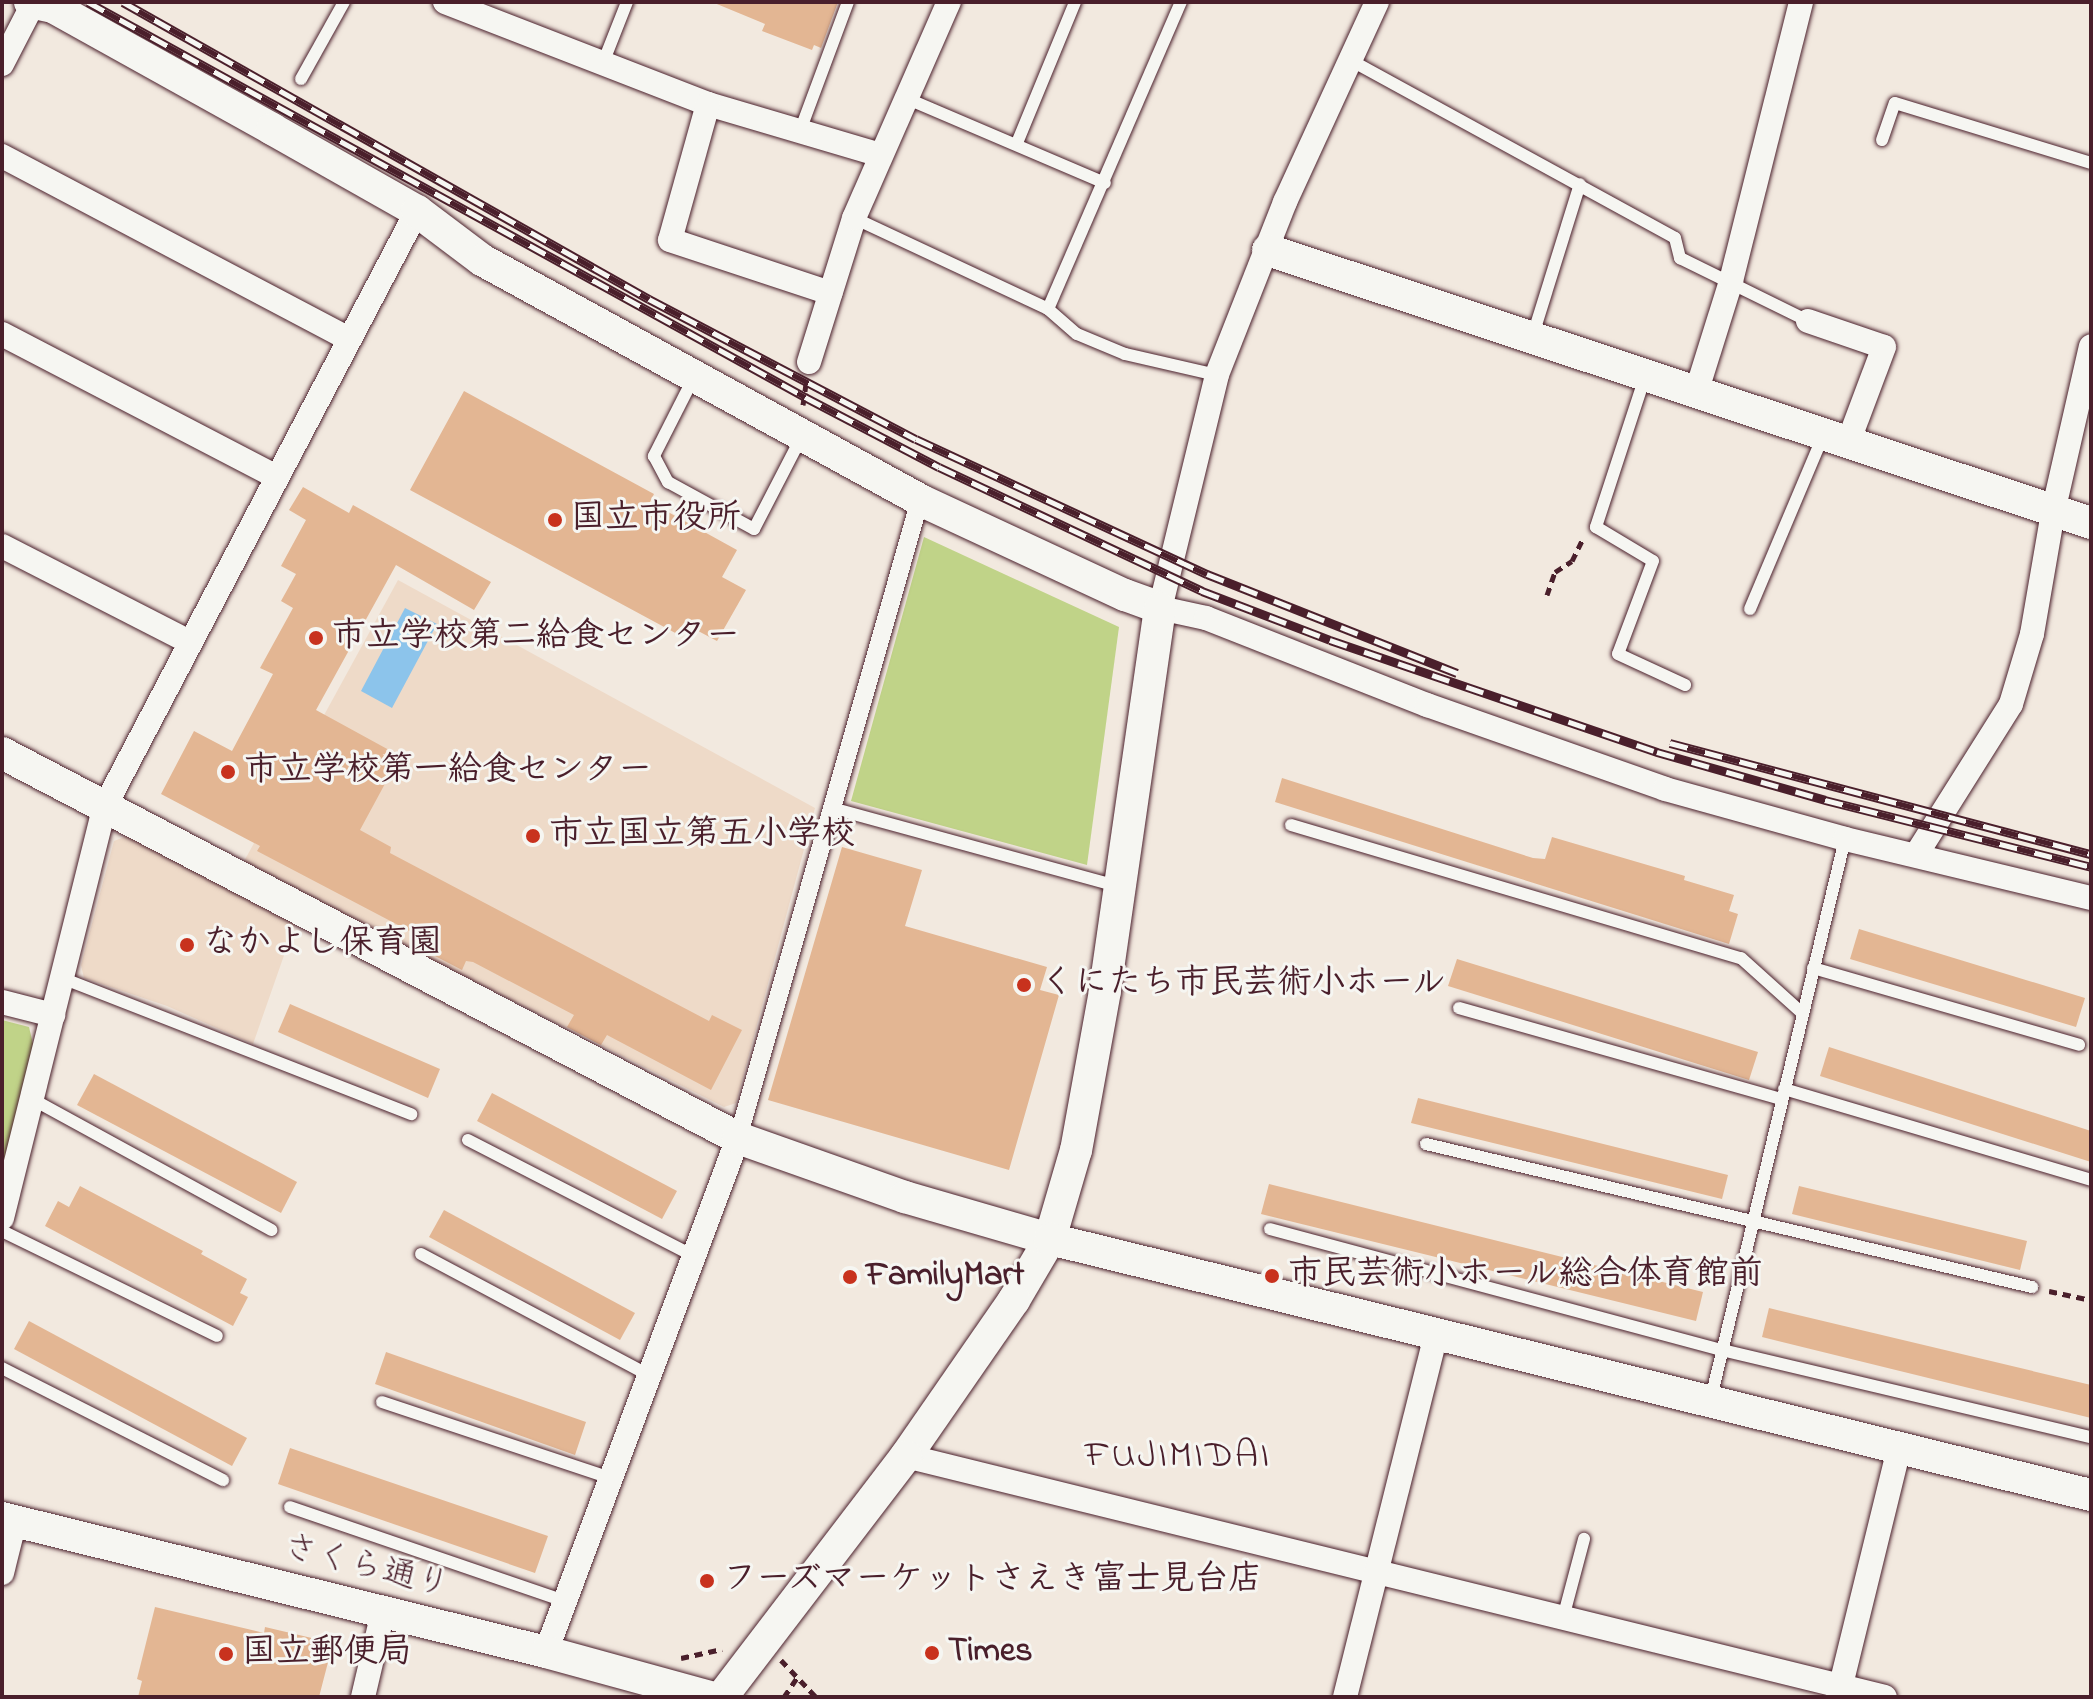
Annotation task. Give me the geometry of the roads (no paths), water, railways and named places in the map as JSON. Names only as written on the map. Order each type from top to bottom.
[{"type":"street","points":[[445,2],[708,104],[880,155]]},
{"type":"street","points":[[809,362],[854,218],[949,2]]},
{"type":"street","points":[[722,1697],[906,1456],[1014,1300],[1050,1239],[1076,1150],[1121,886],[1160,608],[1217,375],[1285,202],[1377,2]]},
{"type":"street","points":[[1696,393],[1731,281],[1801,2]]},
{"type":"street","points":[[2,64],[32,3],[53,7],[417,211],[482,260],[694,377],[920,500],[1125,595],[1160,608],[1206,618],[1427,705],[1665,789],[1845,839],[2091,898]]},
{"type":"street","points":[[708,104],[670,240],[830,293]]},
{"type":"street","points":[[2,156],[349,339]]},
{"type":"street","points":[[2,1218],[105,806],[417,211]]},
{"type":"street","points":[[1268,250],[2091,523]]},
{"type":"street","points":[[1808,321],[1884,347],[1836,439]]},
{"type":"street","points":[[2,334],[277,477]]},
{"type":"street","points":[[1916,855],[2011,704],[2032,634],[2053,512],[2091,346]]},
{"type":"street","points":[[546,1652],[738,1138],[920,500]]},
{"type":"street","points":[[2,546],[190,642]]},
{"type":"street","points":[[2,753],[738,1138],[905,1197],[1050,1239],[2091,1495]]},
{"type":"street","points":[[2,1002],[53,1015]]},
{"type":"street","points":[[1345,1697],[1436,1334]]},
{"type":"street","points":[[1839,1692],[1899,1448]]},
{"type":"street","points":[[906,1456],[1563,1618],[1839,1692],[1885,1697]]},
{"type":"street","points":[[2,1573],[8,1519]]},
{"type":"street","name":"さくら通り","points":[[8,1519],[546,1652],[710,1697]]},
{"type":"street","points":[[363,1697],[383,1612]]},
{"type":"lane","points":[[603,63],[627,2]]},
{"type":"lane","points":[[800,131],[848,2]]},
{"type":"lane","points":[[1017,143],[1075,2]]},
{"type":"lane","points":[[1048,309],[1181,2]]},
{"type":"lane","points":[[301,79],[340,3]]},
{"type":"lane","points":[[1352,61],[1675,238],[1680,258],[1808,321]]},
{"type":"lane","points":[[908,99],[1105,183]]},
{"type":"lane","points":[[1882,140],[1895,103],[2091,163]]},
{"type":"lane","points":[[1532,338],[1580,184]]},
{"type":"lane","points":[[854,218],[1048,309],[1077,334],[1125,354],[1217,375]]},
{"type":"lane","points":[[1645,376],[1596,527],[1653,561],[1618,654],[1685,685]]},
{"type":"lane","points":[[694,377],[654,456],[668,482],[754,529],[800,435]]},
{"type":"lane","points":[[1750,609],[1836,439]]},
{"type":"lane","points":[[832,808],[1121,886]]},
{"type":"lane","points":[[1291,825],[1741,958],[1802,1013]]},
{"type":"lane","points":[[1711,1402],[1751,1221],[1845,839]]},
{"type":"lane","points":[[1813,968],[2079,1045]]},
{"type":"lane","points":[[62,978],[411,1114]]},
{"type":"lane","points":[[1459,1008],[2091,1180]]},
{"type":"lane","points":[[32,1099],[271,1230]]},
{"type":"lane","points":[[468,1140],[694,1256]]},
{"type":"lane","points":[[1426,1144],[2032,1287]]},
{"type":"lane","points":[[1270,1229],[1722,1350],[2091,1437]]},
{"type":"lane","points":[[2,1231],[217,1336]]},
{"type":"lane","points":[[421,1254],[650,1376]]},
{"type":"lane","points":[[2,1368],[223,1480]]},
{"type":"lane","points":[[382,1402],[611,1478]]},
{"type":"lane","points":[[290,1507],[565,1601]]},
{"type":"lane","points":[[1563,1618],[1584,1539]]},
{"type":"water","points":[[405,608],[437,624],[392,708],[361,691]]},
{"type":"railway","points":[[88,2],[805,397],[939,467],[1202,591],[1330,640],[1657,752],[1825,800],[2091,867]]},
{"type":"railway","points":[[123,2],[649,299],[916,439],[1207,574],[1457,673]]},
{"type":"railway","points":[[1670,743],[2091,854]]},
{"type":"place","name":"国立市役所","points":[[555,520]]},
{"type":"place","name":"市立学校第二給食センター","points":[[316,638]]},
{"type":"place","name":"市立学校第一給食センター","points":[[228,772]]},
{"type":"place","name":"市立国立第五小学校","points":[[533,836]]},
{"type":"place","name":"なかよし保育園","points":[[187,945]]},
{"type":"place","name":"くにたち市民芸術小ホール","points":[[1024,985]]},
{"type":"place","name":"市民芸術小ホール総合体育館前","points":[[1272,1276]]},
{"type":"place","name":"FamilyMart","points":[[850,1277]]},
{"type":"place","name":"フーズマーケットさえき富士見台店","points":[[707,1581]]},
{"type":"place","name":"Times","points":[[932,1653]]},
{"type":"place","name":"国立郵便局","points":[[226,1654]]},
{"type":"district","name":"FUJIMIDAI","points":[[1178,1458]]}]
